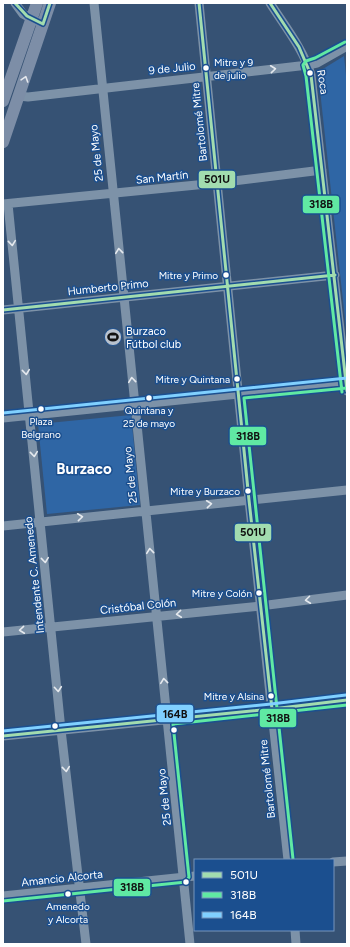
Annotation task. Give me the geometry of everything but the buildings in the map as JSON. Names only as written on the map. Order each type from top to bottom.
[{"type":"main road","points":[[3,101],[37,3]]},
{"type":"main road","points":[[3,142],[50,3]]},
{"type":"street","points":[[15,3],[23,14],[43,24]]},
{"type":"street","name":"25 de Mayo","points":[[94,3],[101,88],[168,720],[190,944]]},
{"type":"street","name":"Bartolomé Mitre","points":[[199,3],[260,606],[288,859]]},
{"type":"street","name":"Roca","points":[[270,3],[308,65],[311,75],[347,387]]},
{"type":"street","name":"9 de Julio","points":[[19,96],[28,97],[308,65],[317,63],[347,46]]},
{"type":"street","name":"San Martín","points":[[6,204],[217,183],[322,170]]},
{"type":"street","name":"Intendente C. Amenedo","points":[[6,204],[86,944]]},
{"type":"street","name":"Humberto Primo","points":[[3,310],[335,275]]},
{"type":"street","points":[[3,418],[239,394],[347,387]]},
{"type":"street","points":[[3,526],[347,490]]},
{"type":"street","name":"Cristóbal Colón","points":[[3,632],[260,606],[347,595]]},
{"type":"street","points":[[3,736],[168,720],[347,700]]},
{"type":"street","points":[[334,862],[347,860]]},
{"type":"street","name":"Amancio Alcorta","points":[[3,896],[194,876]]},
{"type":"street","points":[[295,931],[296,944]]},
{"type":"shaded area","points":[[344,56],[347,85],[347,337],[318,72]]},
{"type":"shaded area","points":[[131,415],[140,505],[47,514],[38,424]]},
{"type":"transit line","name":"501U","points":[[15,3],[27,16],[43,24],[50,3]]},
{"type":"transit line","name":"501U","points":[[199,3],[249,500],[272,709]]},
{"type":"transit line","name":"501U","points":[[270,3],[299,47],[311,75],[347,391]]},
{"type":"transit line","name":"318B","points":[[342,392],[306,76],[303,65],[306,61],[315,58],[345,42]]},
{"type":"transit line","name":"501U","points":[[3,310],[335,275]]},
{"type":"transit line","name":"164B","points":[[3,413],[347,378]]},
{"type":"transit line","name":"318B","points":[[293,859],[244,398],[347,388]]},
{"type":"transit line","name":"164B","points":[[3,731],[346,695]]},
{"type":"transit line","name":"501U","points":[[3,736],[347,700]]},
{"type":"transit line","name":"318B","points":[[3,901],[186,882],[189,877],[173,724],[347,705]]},
{"type":"place","name":"Mitre y 9 de julio","points":[[206,68]]},
{"type":"place","name":"Mitre y Primo","points":[[226,275]]},
{"type":"place","name":"Burzaco Fútbol club","points":[[113,337]]},
{"type":"place","name":"Mitre y Quintana","points":[[237,379]]},
{"type":"place","name":"Quintana y 25 de mayo","points":[[149,398]]},
{"type":"place","name":"Plaza Belgrano","points":[[41,409]]},
{"type":"place","name":"Mitre y Burzaco","points":[[248,491]]},
{"type":"place","name":"Mitre y Colón","points":[[259,593]]},
{"type":"place","name":"Mitre y Alsina","points":[[271,696]]},
{"type":"place","name":"Amenedo y Alcorta","points":[[68,894]]},
{"type":"district","name":"Burzaco","points":[[84,469]]}]
